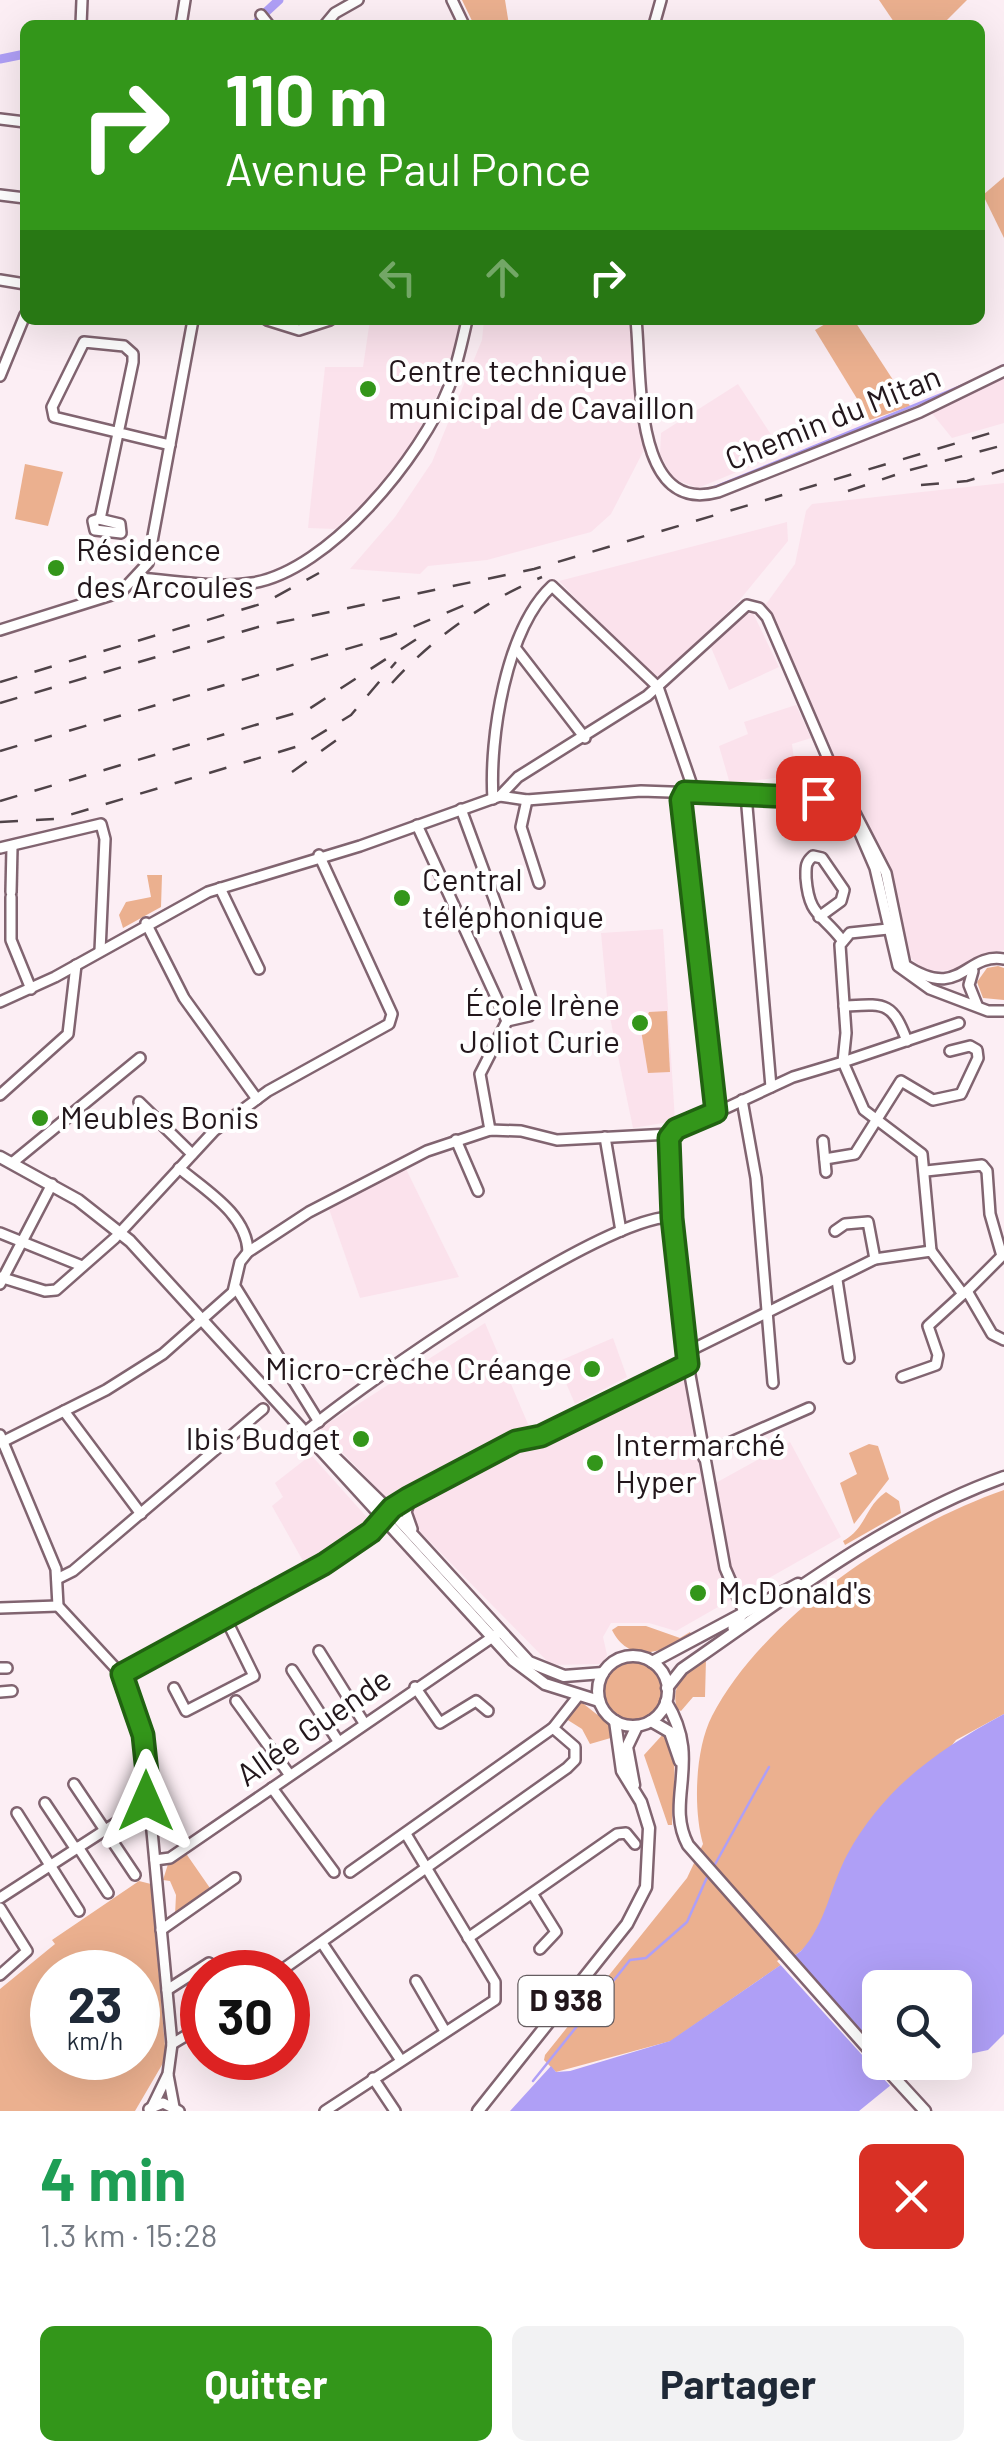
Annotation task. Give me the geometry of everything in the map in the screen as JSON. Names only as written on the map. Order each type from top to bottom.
[{"type":"main road","points":[[0,1157],[52,1184],[120,1230],[280,1407],[425,1548],[492,1636],[548,1672],[574,1677],[603,1673],[624,1657],[652,1662],[729,1621],[741,1605],[764,1602],[817,1575]]},
{"type":"main road","points":[[387,1514],[404,1540],[527,1672],[578,1696],[599,1701],[615,1721],[637,1726],[650,1721],[666,1702],[668,1688],[682,1669],[817,1575],[909,1519],[1004,1477]]},
{"type":"main road","points":[[652,1662],[668,1688]]},
{"type":"main road","points":[[599,1701],[603,1673]]},
{"type":"main road","points":[[666,1702],[683,1732],[680,1823],[693,1852],[862,2042]]},
{"type":"main road","name":"D 938","points":[[615,1721],[622,1771],[635,1790]]},
{"type":"main road","points":[[650,1721],[674,1738],[682,1784]]},
{"type":"main road","name":"D 938","points":[[478,2111],[620,1934],[641,1899],[651,1843],[627,1756],[637,1726]]},
{"type":"main road","points":[[897,2080],[925,2111]]},
{"type":"street","points":[[329,20],[358,0]]},
{"type":"street","points":[[261,15],[265,20]]},
{"type":"street","points":[[0,376],[21,325]]},
{"type":"street","points":[[0,630],[112,595],[136,578],[148,562],[192,325]]},
{"type":"street","points":[[282,325],[299,330],[314,325]]},
{"type":"street","points":[[136,578],[250,584],[278,575],[336,538],[388,485],[430,424],[448,390],[466,325]]},
{"type":"street","name":"Chemin du Mitan","points":[[637,325],[652,460],[670,486],[697,495],[718,492],[920,412],[1004,371]]},
{"type":"street","points":[[100,519],[118,435],[134,354],[124,346],[84,342],[52,413],[58,420],[118,435],[170,446]]},
{"type":"street","points":[[496,798],[500,699],[516,650],[550,587],[558,588],[658,687],[690,793]]},
{"type":"street","points":[[0,1002],[76,966],[146,923],[220,888],[319,855],[360,846],[496,798],[658,687],[737,610],[748,605],[759,608],[767,617],[844,793],[880,881],[892,955],[907,975],[999,1012],[1004,1021]]},
{"type":"street","points":[[516,650],[585,738]]},
{"type":"street","points":[[513,784],[523,799],[520,820],[539,882]]},
{"type":"street","points":[[496,798],[607,792],[827,799],[844,793]]},
{"type":"street","points":[[690,793],[681,803],[716,1112]]},
{"type":"street","points":[[746,794],[770,1087]]},
{"type":"street","points":[[827,799],[852,813],[867,831],[886,873],[905,965]]},
{"type":"street","points":[[462,810],[534,1007],[529,1016],[507,1021]]},
{"type":"street","points":[[0,848],[101,824],[106,839],[100,951]]},
{"type":"street","points":[[417,825],[507,1021]]},
{"type":"street","points":[[12,847],[11,940],[31,988]]},
{"type":"street","points":[[52,1184],[1,1279],[52,1292],[120,1230],[192,1154],[257,1099],[392,1020],[319,855]]},
{"type":"street","points":[[819,917],[840,901],[844,890],[822,858],[813,856],[806,867],[808,904],[819,917],[842,940],[843,1062],[860,1104],[918,1148],[926,1171],[931,1250],[992,1334],[1004,1340]]},
{"type":"street","points":[[220,888],[259,969]]},
{"type":"street","points":[[146,923],[184,998],[257,1099]]},
{"type":"street","points":[[842,940],[855,932],[888,929]]},
{"type":"street","points":[[888,929],[905,965],[938,980],[973,971],[982,961],[1003,958]]},
{"type":"street","points":[[0,1095],[68,1034],[76,966]]},
{"type":"street","points":[[973,971],[970,993],[978,1006]]},
{"type":"street","points":[[844,1006],[881,1005],[891,1009],[907,1041]]},
{"type":"street","points":[[490,1130],[480,1074],[507,1021]]},
{"type":"street","points":[[319,1422],[236,1288],[238,1270],[248,1252],[327,1202],[456,1140],[490,1130],[556,1140],[670,1134],[770,1087],[960,1023]]},
{"type":"street","points":[[825,1159],[855,1154],[901,1081],[933,1100],[961,1094],[978,1058],[977,1050],[970,1046],[950,1051]]},
{"type":"street","points":[[12,1163],[140,1058]]},
{"type":"street","points":[[742,1100],[750,1121],[773,1383]]},
{"type":"street","points":[[139,1102],[192,1154]]},
{"type":"street","points":[[670,1134],[672,1218],[686,1352],[725,1568],[741,1605],[740,1622],[716,1646]]},
{"type":"street","points":[[605,1137],[621,1230]]},
{"type":"street","points":[[456,1140],[478,1191]]},
{"type":"street","points":[[824,1140],[826,1172]]},
{"type":"street","points":[[902,1377],[936,1365],[938,1355],[928,1326],[1002,1256],[990,1214],[986,1167],[926,1171]]},
{"type":"street","points":[[178,1168],[234,1217],[246,1238],[248,1252]]},
{"type":"street","points":[[305,1433],[556,1263],[621,1230],[672,1218]]},
{"type":"street","points":[[835,1232],[845,1224],[868,1222],[875,1260]]},
{"type":"street","points":[[0,1234],[82,1266]]},
{"type":"street","points":[[686,1352],[875,1260],[931,1250]]},
{"type":"street","points":[[836,1280],[850,1358]]},
{"type":"street","points":[[150,2109],[168,2074],[172,2044],[143,1735],[122,1674],[58,1606],[57,1578],[0,1440],[64,1411],[163,1354],[236,1288]]},
{"type":"street","points":[[122,1674],[294,1582],[371,1532],[413,1495],[516,1441],[541,1436],[688,1364]]},
{"type":"street","points":[[57,1578],[141,1514],[263,1408]]},
{"type":"street","points":[[704,1458],[711,1451],[809,1408]]},
{"type":"street","points":[[64,1411],[141,1514]]},
{"type":"street","points":[[413,1495],[406,1516],[425,1548]]},
{"type":"street","points":[[371,1532],[388,1531],[404,1540]]},
{"type":"street","points":[[0,1608],[58,1606]]},
{"type":"street","points":[[174,1688],[186,1712],[254,1676],[225,1617]]},
{"type":"street","name":"Allée Guende","points":[[155,1860],[170,1858],[492,1636]]},
{"type":"street","points":[[320,1652],[364,1723]]},
{"type":"street","points":[[292,1670],[338,1741]]},
{"type":"street","points":[[415,1687],[440,1723],[476,1701],[488,1712]]},
{"type":"street","points":[[350,1872],[553,1728],[578,1696]]},
{"type":"street","points":[[236,1702],[290,1774]]},
{"type":"street","points":[[310,1950],[576,1760],[575,1747],[553,1728]]},
{"type":"street","points":[[74,1784],[135,1874]]},
{"type":"street","points":[[272,1788],[334,1872]]},
{"type":"street","points":[[0,1898],[150,1801]]},
{"type":"street","points":[[45,1803],[108,1893]]},
{"type":"street","points":[[17,1814],[79,1911]]},
{"type":"street","points":[[468,1938],[619,1833],[628,1834],[635,1844]]},
{"type":"street","points":[[325,2111],[339,2107],[400,2059],[495,2000],[497,1990],[406,1834]]},
{"type":"street","points":[[161,1930],[235,1878]]},
{"type":"street","points":[[533,1895],[556,1932],[540,1948]]},
{"type":"street","points":[[0,1908],[28,1951],[0,1974]]},
{"type":"street","points":[[322,1942],[400,2059]]},
{"type":"street","points":[[167,1990],[180,1982]]},
{"type":"street","points":[[416,1982],[446,2031]]},
{"type":"street","points":[[172,2044],[180,2039]]},
{"type":"street","points":[[168,2074],[177,2109]]},
{"type":"street","points":[[373,2078],[394,2111]]},
{"type":"street","points":[[150,2109],[163,2103],[177,2109]]},
{"type":"shaded area","points":[[462,0],[505,0],[508,20],[472,20]]},
{"type":"shaded area","points":[[879,0],[967,0],[947,20],[893,20]]},
{"type":"shaded area","points":[[1004,177],[1004,238],[985,199],[985,193]]},
{"type":"shaded area","points":[[369,325],[461,325],[439,391],[410,448],[378,489],[335,529],[308,528],[325,367],[363,367]]},
{"type":"shaded area","points":[[484,325],[632,325],[644,450],[611,514],[591,532],[487,560],[428,566],[420,574],[350,569],[395,517],[432,462],[482,340]]},
{"type":"shaded area","points":[[824,325],[857,325],[910,406],[870,420],[815,330]]},
{"type":"shaded area","points":[[1004,376],[1004,423],[952,438],[931,412]]},
{"type":"shaded area","points":[[738,384],[783,453],[698,488],[673,479],[660,454],[661,433]]},
{"type":"shaded area","points":[[25,464],[63,472],[48,526],[15,519]]},
{"type":"shaded area","points":[[1004,483],[1004,950],[989,952],[954,970],[924,971],[903,950],[893,881],[764,607],[795,564],[806,511],[812,504]]},
{"type":"shaded area","points":[[787,522],[788,541],[738,602],[657,681],[559,581]]},
{"type":"shaded area","points":[[753,613],[779,667],[729,690],[710,645],[739,615]]},
{"type":"shaded area","points":[[796,705],[811,738],[792,744],[796,775],[730,784],[719,746],[748,734],[744,722]]},
{"type":"shaded area","points":[[147,875],[162,875],[161,907],[123,928],[119,915],[126,902],[151,897]]},
{"type":"shaded area","name":"École Irène Joliot Curie","points":[[663,929],[675,1121],[633,1128],[608,1008],[601,933]]},
{"type":"shaded area","points":[[987,968],[1004,968],[1004,1000],[983,998],[977,982]]},
{"type":"shaded area","points":[[667,1011],[670,1072],[648,1073],[641,1030],[649,1012]]},
{"type":"shaded area","points":[[406,1169],[459,1277],[360,1298],[328,1206]]},
{"type":"shaded area","points":[[485,1323],[536,1443],[677,1372],[684,1374],[703,1490],[790,1442],[841,1537],[676,1631],[649,1623],[611,1623],[603,1637],[607,1655],[602,1664],[551,1665],[319,1429]]},
{"type":"shaded area","name":"Micro-crèche Créange","points":[[613,1338],[627,1377],[575,1404],[557,1362]]},
{"type":"shaded area","points":[[869,1444],[878,1446],[889,1479],[854,1524],[840,1483],[857,1474],[849,1453]]},
{"type":"shaded area","points":[[311,1455],[372,1523],[307,1568],[272,1506],[283,1497],[275,1483]]},
{"type":"shaded area","points":[[1004,1490],[1004,1714],[956,1740],[831,1899],[814,1938],[801,1951],[671,2041],[556,2072],[544,2060],[545,2055],[687,1878],[703,1844],[697,1797],[702,1745],[712,1716],[735,1679],[800,1610],[839,1579],[922,1526]]},
{"type":"shaded area","points":[[886,1492],[899,1501],[901,1513],[845,1545],[843,1541]]},
{"type":"shaded area","points":[[618,1626],[646,1626],[680,1638],[690,1632],[692,1636],[660,1650],[638,1652],[619,1641],[612,1630]]},
{"type":"shaded area","points":[[706,1659],[705,1697],[693,1697],[681,1711],[677,1709],[678,1685]]},
{"type":"shaded area","points":[[633,1662],[654,1670],[662,1691],[654,1712],[633,1720],[612,1712],[604,1691],[612,1670]]},
{"type":"shaded area","points":[[580,1701],[609,1724],[614,1737],[590,1744],[582,1729],[563,1717]]},
{"type":"shaded area","points":[[1004,1714],[1004,2034],[988,2050],[972,2053],[972,1970],[862,1970],[862,2080],[897,2080],[859,2111],[510,2111],[551,2066],[556,2072],[570,2071],[670,2041],[801,1951],[822,1917],[847,1855],[878,1809],[915,1772]]},
{"type":"shaded area","points":[[665,1732],[674,1765],[672,1825],[668,1825],[644,1755]]},
{"type":"shaded area","points":[[185,1852],[212,1891],[175,1915],[176,1895],[170,1881],[163,1880],[168,1864]]},
{"type":"shaded area","points":[[139,1881],[151,1884],[157,1950],[48,1950],[55,1944],[52,1940]]},
{"type":"shaded area","points":[[30,1964],[30,2080],[153,2080],[135,2111],[0,2111],[0,1989]]},
{"type":"shaded area","points":[[160,1988],[166,2058],[160,2068]]},
{"type":"pier","points":[[791,1952],[862,2032],[862,2055],[777,1961]]},
{"type":"pier","points":[[885,2080],[901,2080],[892,2088]]},
{"type":"waterway","points":[[266,12],[279,0]]},
{"type":"waterway","points":[[0,59],[20,55]]},
{"type":"waterway","points":[[991,372],[1004,365]]},
{"type":"waterway","points":[[710,489],[966,384]]},
{"type":"waterway","points":[[713,1868],[769,1767]]},
{"type":"waterway","points":[[533,2081],[630,1960],[646,1958],[687,1922],[708,1875]]},
{"type":"railway","points":[[0,703],[258,627],[534,569],[1004,429]]},
{"type":"railway","points":[[910,470],[1004,445]]},
{"type":"railway","points":[[921,485],[967,481],[1004,470]]},
{"type":"railway","points":[[848,491],[895,475]]},
{"type":"railway","points":[[0,682],[264,603],[319,573]]},
{"type":"railway","points":[[392,683],[461,622],[542,577]]},
{"type":"railway","points":[[0,751],[391,636],[479,599]]},
{"type":"railway","points":[[0,801],[309,709],[429,631]]},
{"type":"railway","points":[[0,822],[56,819],[302,745],[351,715],[396,662]]},
{"type":"railway","points":[[292,772],[345,734]]},
{"type":"place","name":"Centre technique municipal de Cavaillon","points":[[368,389]]},
{"type":"place","name":"Résidence des Arcoules","points":[[56,568]]},
{"type":"place","name":"Central téléphonique","points":[[402,898]]},
{"type":"place","name":"École Irène Joliot Curie","points":[[640,1023]]},
{"type":"place","name":"Meubles Bonis","points":[[40,1118]]},
{"type":"place","name":"Micro-crèche Créange","points":[[592,1369]]},
{"type":"place","name":"Ibis Budget","points":[[361,1439]]},
{"type":"place","name":"Intermarché Hyper","points":[[595,1463]]},
{"type":"place","name":"McDonald's","points":[[698,1593]]},
{"type":"route","points":[[146,1801],[150,1801],[143,1735],[122,1674],[324,1564],[371,1532],[392,1508],[408,1498],[516,1441],[541,1436],[688,1364],[672,1218],[669,1138],[676,1129],[716,1112],[712,1108],[681,800],[685,792],[818,798]]}]
